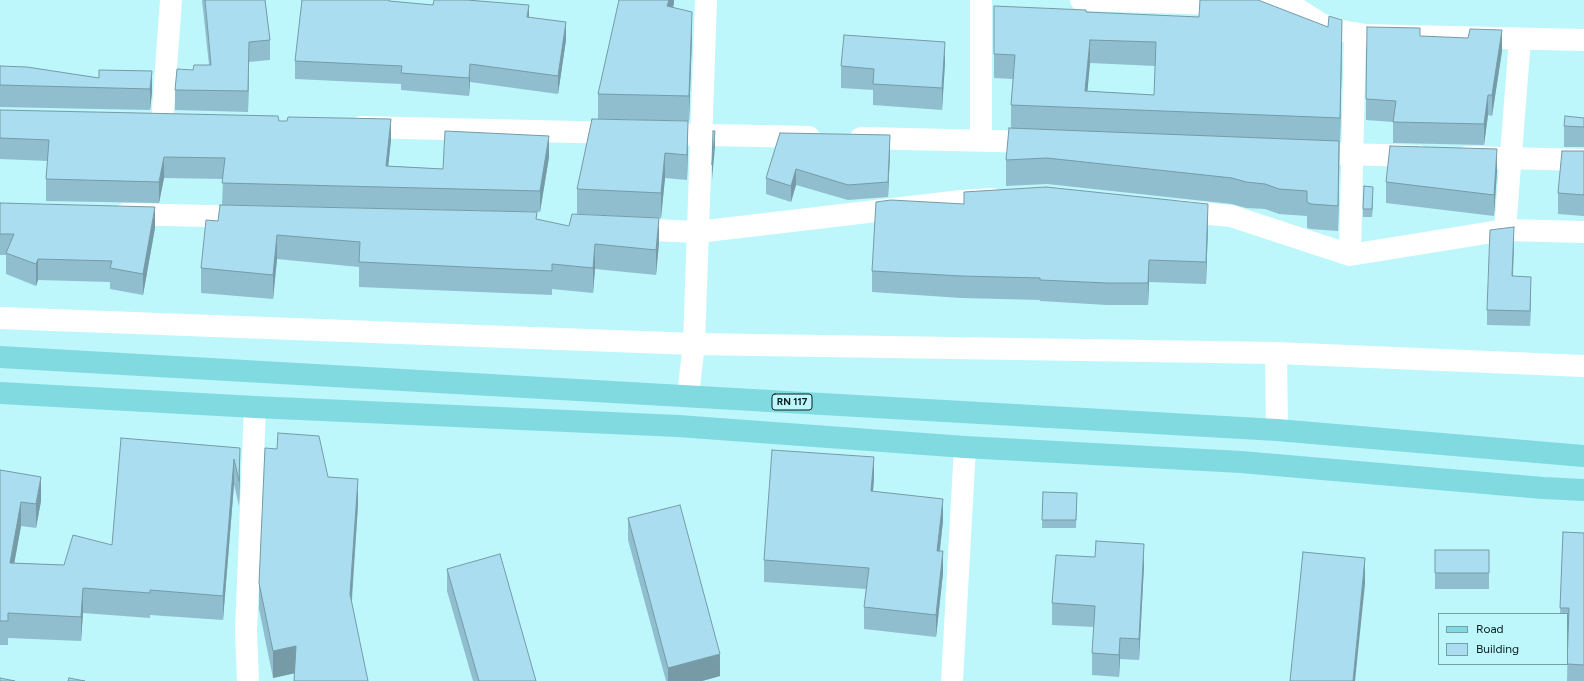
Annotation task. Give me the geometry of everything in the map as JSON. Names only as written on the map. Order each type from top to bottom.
[{"type":"main road","name":"RN 117","points":[[0,357],[688,395],[1277,430],[1584,456]]},
{"type":"main road","points":[[0,393],[678,426],[965,447],[1241,462],[1543,488],[1584,490]]},
{"type":"street","points":[[162,123],[171,0]]},
{"type":"street","points":[[688,395],[694,344],[706,0]]},
{"type":"street","points":[[981,0],[981,140]]},
{"type":"street","points":[[1081,0],[1293,6],[1320,24],[1365,35],[1584,40]]},
{"type":"street","points":[[1350,255],[1355,33]]},
{"type":"street","points":[[1505,230],[1512,158],[1520,38]]},
{"type":"street","points":[[139,122],[186,123]]},
{"type":"street","points":[[344,127],[981,140],[1060,143]]},
{"type":"street","points":[[1290,152],[1584,160]]},
{"type":"street","points":[[610,228],[698,232],[961,201],[1015,198]]},
{"type":"street","points":[[1161,209],[1231,216],[1350,255],[1505,230],[1584,232]]},
{"type":"street","points":[[103,214],[269,218]]},
{"type":"street","points":[[0,318],[694,344],[1276,353],[1584,366]]},
{"type":"street","points":[[1276,353],[1277,430]]},
{"type":"street","points":[[248,681],[246,631],[255,406]]},
{"type":"street","points":[[952,681],[965,447]]},
{"type":"building","points":[[205,0],[265,0],[270,40],[249,42],[248,91],[175,90],[177,69],[193,70],[194,65],[211,65]]},
{"type":"building","points":[[302,0],[389,0],[433,5],[434,0],[467,0],[529,5],[527,17],[566,22],[558,76],[470,64],[469,78],[401,73],[402,66],[295,61]]},
{"type":"building","points":[[619,0],[669,0],[667,6],[692,12],[689,96],[598,94]]},
{"type":"building","points":[[1200,0],[1258,0],[1328,27],[1329,16],[1342,20],[1340,118],[1011,105],[1015,55],[994,54],[994,6],[1199,17]],"holes":[[[1090,40],[1156,42],[1154,95],[1085,91]]]},
{"type":"building","points":[[1367,27],[1420,28],[1420,36],[1468,38],[1470,29],[1502,30],[1492,95],[1488,95],[1484,124],[1393,122],[1396,101],[1366,99]]},
{"type":"building","points":[[844,35],[945,42],[942,88],[873,84],[874,69],[841,66]]},
{"type":"building","points":[[0,66],[27,67],[99,78],[99,70],[152,71],[150,89],[0,85]]},
{"type":"building","points":[[0,110],[278,116],[279,121],[287,121],[288,117],[391,119],[386,166],[443,169],[445,131],[549,136],[540,191],[222,183],[225,158],[164,157],[159,182],[46,179],[49,140],[0,138]]},
{"type":"building","points":[[1565,116],[1584,118],[1584,127],[1564,126]]},
{"type":"building","points":[[592,119],[688,121],[687,155],[665,153],[661,193],[577,189]]},
{"type":"building","points":[[1009,128],[1339,141],[1338,206],[1311,204],[1307,202],[1307,191],[1279,189],[1265,184],[1246,182],[1232,178],[1047,158],[1006,160]]},
{"type":"building","points":[[713,131],[715,131],[712,165]]},
{"type":"building","points":[[780,133],[890,135],[888,182],[848,185],[796,169],[791,186],[766,178]]},
{"type":"building","points":[[1390,146],[1497,149],[1494,195],[1386,182]]},
{"type":"building","points":[[1562,151],[1584,151],[1584,195],[1558,193]]},
{"type":"building","points":[[1364,186],[1373,187],[1372,209],[1363,209]]},
{"type":"building","points":[[1046,187],[1208,204],[1206,262],[1149,260],[1148,283],[1107,283],[1040,280],[1040,278],[961,276],[872,271],[876,202],[891,200],[964,204],[964,192]]},
{"type":"building","points":[[0,203],[155,207],[143,274],[110,268],[112,261],[38,259],[36,264],[6,253],[14,234],[0,234]]},
{"type":"building","points":[[220,205],[537,212],[536,219],[569,226],[572,214],[659,218],[656,250],[595,244],[593,268],[552,264],[552,271],[359,262],[360,242],[277,235],[273,275],[201,268],[206,220],[218,221]]},
{"type":"building","points":[[1514,227],[1512,276],[1531,277],[1530,311],[1487,310],[1490,230]]},
{"type":"building","points":[[278,433],[319,436],[328,477],[358,479],[350,594],[368,681],[294,681],[296,646],[273,651],[259,583],[265,448],[277,449]]},
{"type":"building","points":[[121,438],[240,448],[239,481],[234,459],[223,596],[150,590],[150,593],[83,588],[81,617],[8,613],[8,621],[0,621],[0,470],[41,477],[36,504],[21,502],[10,563],[64,565],[73,535],[112,545]]},
{"type":"building","points":[[772,450],[874,457],[871,491],[943,499],[937,551],[943,551],[936,615],[864,607],[869,568],[764,560]]},
{"type":"building","points":[[1043,492],[1077,493],[1076,520],[1042,520]]},
{"type":"building","points":[[680,505],[720,654],[668,668],[628,518]]},
{"type":"building","points":[[1563,532],[1584,533],[1584,665],[1568,664],[1569,608],[1560,608]]},
{"type":"building","points":[[1096,541],[1144,544],[1139,639],[1120,638],[1119,655],[1092,653],[1095,606],[1052,603],[1056,555],[1095,557]]},
{"type":"building","points":[[1435,550],[1489,550],[1489,573],[1435,573]]},
{"type":"building","points":[[1303,552],[1365,558],[1353,681],[1290,681]]},
{"type":"building","points":[[500,554],[536,681],[479,681],[447,569]]},
{"type":"building","points":[[0,678],[15,681],[0,681]]},
{"type":"building","points":[[69,678],[85,681],[68,681]]}]
